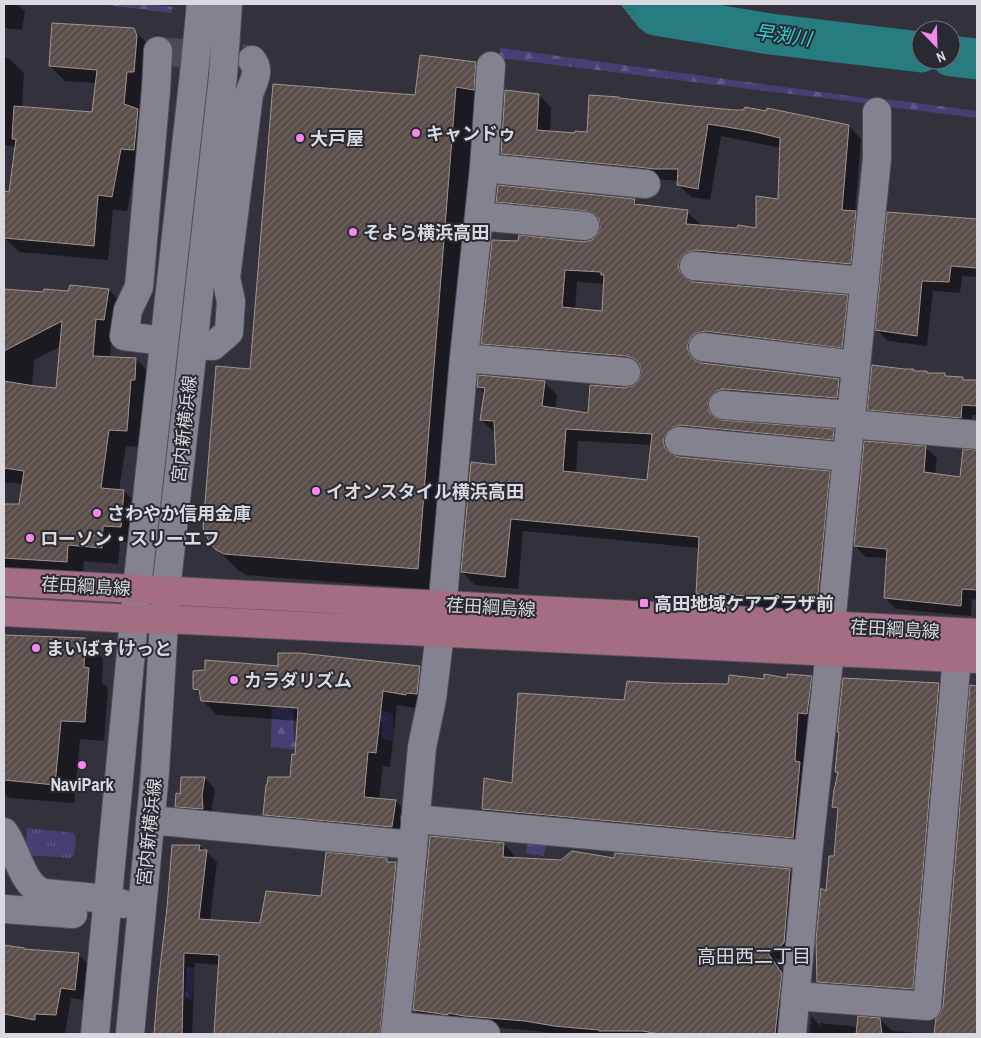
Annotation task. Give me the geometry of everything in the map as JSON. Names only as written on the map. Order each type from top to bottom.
[{"type":"main road","name":"荏田綱島線","points":[[4,582],[443,604],[830,638],[967,658]]},
{"type":"main road","name":"荏田綱島線","points":[[4,612],[134,620],[164,619],[440,633],[830,638],[977,633]]},
{"type":"street","name":"宮内新横浜線","points":[[95,1034],[137,588],[201,4]]},
{"type":"street","name":"宮内新横浜線","points":[[130,1034],[155,772],[166,590],[223,76],[228,4]]},
{"type":"street","points":[[158,51],[139,287],[128,310],[124,336],[164,341]]},
{"type":"street","points":[[193,345],[213,346],[229,332],[231,301],[226,278],[249,94],[256,74],[256,65],[252,60]]},
{"type":"street","points":[[486,1034],[395,1030],[422,747],[432,699],[443,604],[464,358],[484,168],[491,66]]},
{"type":"street","points":[[792,1034],[850,420],[877,158],[877,112]]},
{"type":"street","points":[[484,168],[646,184]]},
{"type":"street","points":[[479,216],[585,226]]},
{"type":"street","points":[[694,266],[864,281]]},
{"type":"street","points":[[703,347],[856,365]]},
{"type":"street","points":[[464,358],[626,372]]},
{"type":"street","points":[[724,405],[977,435]]},
{"type":"street","points":[[679,441],[847,457]]},
{"type":"street","points":[[795,996],[927,1006],[967,658]]},
{"type":"street","points":[[150,820],[414,832],[808,855]]},
{"type":"street","points":[[4,832],[32,886],[40,892],[107,908]]},
{"type":"street","points":[[24,871],[4,909],[142,909]]},
{"type":"green space","points":[[99,4],[150,4],[173,7],[171,13]]},
{"type":"green space","points":[[500,48],[872,99],[872,104],[500,58]]},
{"type":"green space","points":[[887,99],[977,111],[977,118],[888,107]]},
{"type":"green space","points":[[272,689],[341,712],[293,710],[294,742],[336,746],[336,754],[271,747]]},
{"type":"green space","points":[[353,707],[393,713],[393,741],[381,738],[382,722],[352,716]]},
{"type":"green space","points":[[27,828],[74,833],[76,839],[74,855],[70,858],[29,855],[26,844]]},
{"type":"green space","points":[[528,839],[553,839],[543,856],[526,853]]},
{"type":"green space","points":[[187,967],[195,967],[192,999],[185,998]]},
{"type":"water","points":[[620,4],[706,4],[695,32],[640,29]]},
{"type":"building","points":[[52,23],[134,28],[137,36],[134,72],[127,72],[124,104],[138,109],[134,150],[121,149],[112,197],[98,195],[94,246],[4,238],[4,191],[9,192],[16,139],[12,139],[14,106],[92,112],[97,70],[49,66]]},
{"type":"building","name":"そよら横浜高田","points":[[420,55],[476,62],[474,90],[456,87],[418,569],[224,554],[215,549],[203,528],[216,366],[250,369],[273,84],[415,95]]},
{"type":"building","points":[[505,90],[539,94],[537,130],[587,132],[589,95],[734,110],[743,110],[745,107],[766,111],[767,108],[849,125],[842,210],[856,211],[851,264],[695,250],[688,252],[682,257],[678,265],[680,272],[685,278],[693,282],[848,295],[842,348],[705,331],[691,337],[687,346],[693,359],[701,363],[839,379],[837,398],[724,389],[716,391],[710,397],[708,403],[709,412],[715,418],[721,420],[834,429],[833,440],[680,425],[673,427],[667,432],[663,440],[665,448],[678,457],[830,471],[817,603],[798,599],[696,594],[699,537],[511,519],[505,577],[461,572],[471,462],[496,465],[494,421],[480,420],[485,388],[477,387],[478,375],[545,381],[542,406],[588,413],[590,385],[625,388],[632,386],[638,381],[641,374],[640,365],[635,359],[627,356],[481,344],[492,240],[518,241],[519,235],[584,242],[592,240],[600,228],[599,219],[587,211],[496,202],[498,185],[635,199],[634,204],[688,210],[686,224],[737,228],[738,225],[756,228],[756,196],[778,199],[780,138],[708,124],[698,189],[677,185],[678,169],[654,169],[501,154]],"holes":[[[565,270],[601,272],[601,275],[604,275],[602,311],[562,307]],[[566,429],[652,434],[647,480],[563,471]]]},
{"type":"building","points":[[887,212],[977,219],[977,268],[951,266],[949,282],[922,281],[917,336],[875,330]]},
{"type":"building","points":[[70,285],[109,289],[104,320],[96,319],[93,356],[136,358],[135,380],[131,380],[127,431],[109,430],[101,488],[124,490],[121,527],[103,526],[102,548],[68,545],[67,562],[4,558],[4,504],[19,504],[24,471],[4,468],[4,381],[56,388],[62,321],[4,351],[4,289],[43,292],[44,289],[68,291]]},
{"type":"building","points":[[872,365],[914,369],[913,371],[927,371],[927,373],[945,373],[945,376],[963,377],[963,380],[977,380],[977,406],[962,405],[961,418],[867,410]]},
{"type":"building","points":[[864,441],[926,446],[924,472],[960,477],[963,449],[977,450],[977,590],[962,589],[961,606],[884,598],[887,549],[854,546]]},
{"type":"building","points":[[4,635],[85,638],[84,667],[89,668],[85,722],[61,721],[55,785],[4,780]]},
{"type":"building","points":[[278,653],[299,653],[420,666],[417,694],[407,693],[406,695],[383,691],[376,753],[368,752],[364,797],[396,800],[392,827],[263,815],[268,777],[290,777],[292,754],[295,755],[298,708],[201,701],[199,690],[193,689],[193,671],[205,670],[205,660],[278,666]]},
{"type":"building","points":[[764,674],[787,678],[787,674],[812,676],[807,714],[798,713],[795,761],[800,762],[793,838],[482,809],[484,778],[512,783],[518,693],[624,700],[627,681],[728,684],[729,675],[764,679]]},
{"type":"building","points":[[843,678],[939,683],[913,989],[817,982],[816,940],[821,888],[826,891],[829,856],[834,856],[838,808],[832,807],[838,772],[835,772],[839,732],[837,732]]},
{"type":"building","points":[[970,685],[977,686],[977,1034],[934,1034],[936,1018],[943,1007]]},
{"type":"building","points":[[181,777],[205,777],[202,795],[203,809],[175,807],[176,793],[180,794]]},
{"type":"building","points":[[430,836],[504,843],[503,857],[561,860],[572,851],[614,858],[615,853],[790,869],[784,943],[776,950],[765,949],[782,973],[775,1034],[658,1034],[643,1031],[599,1031],[525,1021],[448,1013],[448,1015],[413,1010]]},
{"type":"building","points":[[172,845],[200,845],[199,850],[207,850],[199,919],[260,923],[266,891],[321,896],[326,852],[387,858],[387,862],[396,862],[380,1034],[214,1034],[219,955],[184,953],[182,1034],[154,1034]]},
{"type":"building","points":[[4,945],[24,949],[79,953],[75,990],[61,988],[56,1015],[35,1014],[35,1020],[4,1014]]},
{"type":"building","points":[[858,1016],[880,1018],[882,1034],[856,1034]]},
{"type":"waterway","name":"早渕川","points":[[652,4],[656,15],[770,34],[911,51]]},
{"type":"waterway","name":"早渕川","points":[[961,57],[977,59]]},
{"type":"tunnel","points":[[158,51],[248,59]]},
{"type":"place","name":"キャンドゥ","points":[[416,133]]},
{"type":"place","name":"大戸屋","points":[[300,138]]},
{"type":"place","name":"そよら横浜高田","points":[[353,232]]},
{"type":"place","name":"イオンスタイル横浜高田","points":[[316,491]]},
{"type":"place","name":"さわやか信用金庫","points":[[97,513]]},
{"type":"place","name":"ローソン・スリーエフ","points":[[30,538]]},
{"type":"place","name":"高田地域ケアプラザ前","points":[[644,603]]},
{"type":"place","name":"まいばすけっと","points":[[36,648]]},
{"type":"place","name":"カラダリズム","points":[[234,680]]},
{"type":"place","name":"NaviPark","points":[[82,765]]},
{"type":"district","name":"高田西二丁目","points":[[754,956]]}]
